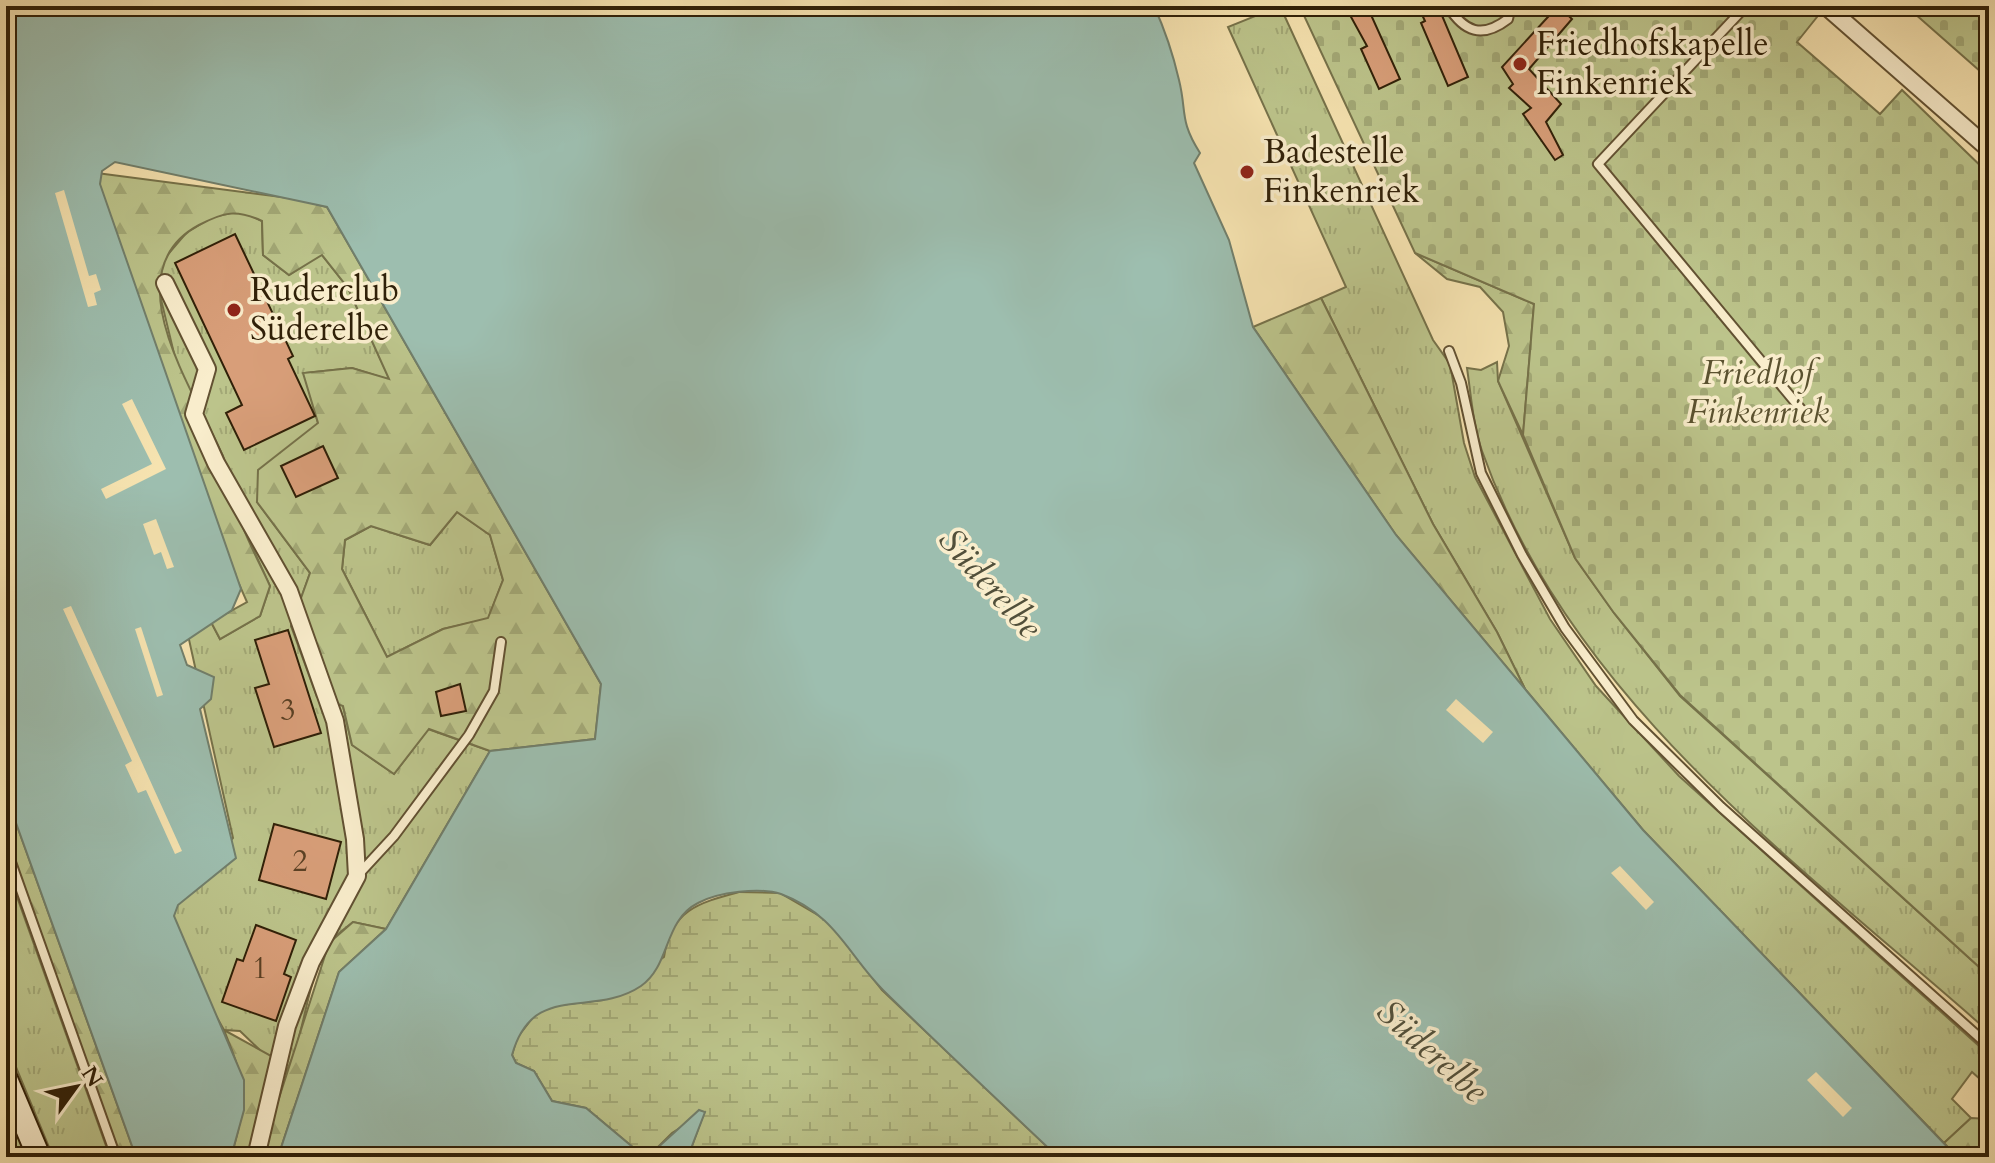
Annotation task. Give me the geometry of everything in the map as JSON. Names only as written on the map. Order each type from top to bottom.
[{"type":"street","points":[[1826,6],[1989,149]]},
{"type":"street","points":[[165,283],[207,369],[194,414],[216,463],[289,591],[335,721],[357,876],[311,962],[287,1026],[256,1157]]},
{"type":"street","points":[[6,1079],[39,1157]]},
{"type":"lane","points":[[1448,6],[1464,28],[1483,32],[1508,19],[1511,6]]},
{"type":"lane","points":[[1746,6],[1598,164],[1805,414]]},
{"type":"lane","points":[[1449,351],[1461,383],[1481,473],[1522,555],[1565,628],[1633,720],[1721,807],[1989,1046]]},
{"type":"lane","points":[[357,876],[394,836],[469,735],[494,691],[501,642]]},
{"type":"lane","points":[[6,848],[116,1157]]},
{"type":"green space","points":[[1280,6],[1433,340],[1450,364],[1464,443],[1475,477],[1550,619],[1596,686],[1679,776],[1989,1055],[1989,1087],[1972,1072],[1952,1099],[1971,1118],[1944,1143],[1643,830],[1525,689],[1497,632],[1433,524],[1321,298],[1346,287],[1228,27]]},
{"type":"green space","name":"Friedhof Finkenriek","points":[[1803,6],[1817,17],[1797,42],[1880,114],[1902,90],[1989,174],[1989,976],[1680,695],[1614,613],[1575,558],[1523,435],[1534,304],[1415,253],[1300,7]]},
{"type":"green space","points":[[1906,6],[1989,6],[1989,79]]},
{"type":"green space","points":[[89,172],[297,199],[327,207],[601,684],[595,739],[490,751],[429,729],[394,774],[352,745],[343,706],[317,697],[291,626],[310,573],[257,502],[258,470],[318,423],[303,373],[352,368],[389,379],[348,288],[322,255],[289,275],[263,255],[262,221],[245,215],[216,217],[199,225],[174,246],[162,272],[160,302],[167,334],[222,454],[242,525],[270,586],[260,616],[220,639],[211,622],[247,602],[182,454]],"holes":[[[457,512],[490,535],[503,580],[488,618],[443,629],[387,657],[342,569],[345,540],[371,526],[430,545]]]},
{"type":"green space","points":[[241,211],[262,221],[263,255],[289,275],[321,254],[348,288],[390,380],[352,368],[304,373],[318,423],[257,502],[310,573],[291,626],[343,706],[352,745],[394,774],[428,729],[490,751],[386,929],[353,922],[330,943],[316,972],[298,1042],[285,1074],[240,1031],[224,1030],[162,920],[233,838],[188,635],[211,622],[220,639],[260,616],[270,586],[243,527],[223,456],[178,370],[158,287],[164,259],[187,232],[213,217]]},
{"type":"green space","points":[[1415,253],[1534,304],[1523,435],[1498,381],[1509,346],[1503,312],[1480,287],[1447,279]]},
{"type":"green space","points":[[1321,298],[1433,524],[1497,632],[1525,689],[1396,535],[1253,327]]},
{"type":"green space","points":[[1497,362],[1498,381],[1575,558],[1614,613],[1680,696],[1989,976],[1989,1032],[1768,840],[1697,772],[1631,700],[1571,623],[1521,540],[1479,441],[1467,368],[1481,370]]},
{"type":"green space","points":[[457,512],[490,535],[503,580],[488,619],[443,629],[387,657],[342,569],[345,540],[371,526],[430,545]]},
{"type":"green space","points":[[6,795],[136,1157],[120,1157],[6,840]]},
{"type":"green space","points":[[6,866],[110,1157],[53,1157],[6,1043]]},
{"type":"green space","points":[[739,892],[780,893],[828,921],[882,990],[1058,1157],[697,1157],[692,1146],[704,1113],[672,1133],[653,1152],[635,1149],[586,1108],[552,1101],[534,1071],[516,1063],[512,1055],[517,1038],[537,1012],[560,1005],[603,1000],[664,957],[673,929],[689,911],[711,900]]},
{"type":"green space","points":[[353,922],[386,929],[339,972],[278,1157],[260,1157],[329,943]]},
{"type":"green space","points":[[224,1030],[273,1057],[250,1157],[231,1157],[240,1120],[242,1092],[237,1065]]},
{"type":"green space","points":[[6,1103],[29,1157],[6,1157]]},
{"type":"green space","points":[[1971,1118],[1989,1119],[1989,1157],[1957,1157],[1944,1143]]},
{"type":"water","name":"Süderelbe","points":[[6,6],[1154,6],[1174,61],[1186,124],[1200,153],[1194,163],[1229,240],[1253,327],[1396,535],[1643,830],[1957,1157],[1058,1157],[886,993],[816,913],[781,894],[751,891],[728,893],[698,903],[679,921],[658,967],[641,986],[603,1000],[549,1009],[534,1017],[522,1032],[512,1055],[516,1063],[534,1071],[552,1101],[586,1108],[635,1149],[653,1152],[699,1110],[705,1112],[692,1146],[697,1157],[278,1157],[339,972],[386,929],[490,751],[595,739],[601,684],[327,207],[115,162],[102,171],[100,184],[241,589],[232,610],[180,645],[187,665],[214,677],[211,699],[200,709],[236,858],[178,905],[174,916],[244,1080],[244,1110],[231,1157],[136,1157],[6,795]]},
{"type":"pier","points":[[64,190],[89,276],[96,274],[101,290],[94,293],[97,305],[88,307],[55,193]]},
{"type":"pier","points":[[132,399],[166,469],[106,499],[101,489],[152,464],[122,404]]},
{"type":"pier","points":[[156,519],[174,567],[167,569],[161,552],[154,555],[143,524]]},
{"type":"pier","points":[[71,606],[182,851],[175,854],[146,790],[138,793],[125,765],[132,761],[63,609]]},
{"type":"pier","points":[[141,627],[163,695],[157,697],[135,629]]},
{"type":"pier","points":[[1456,699],[1493,732],[1483,743],[1446,710]]},
{"type":"pier","points":[[1620,866],[1654,902],[1646,910],[1611,873]]},
{"type":"pier","points":[[1816,1072],[1852,1108],[1843,1117],[1807,1080]]},
{"type":"building","points":[[1345,6],[1367,6],[1400,79],[1379,89],[1361,49],[1367,46]]},
{"type":"building","points":[[1418,6],[1438,6],[1468,77],[1448,86],[1421,23],[1425,21]]},
{"type":"building","name":"Friedhofskapelle Finkenriek","points":[[1558,6],[1572,19],[1529,69],[1561,104],[1546,122],[1563,155],[1555,160],[1523,114],[1531,108],[1509,88],[1513,84],[1502,67]]},
{"type":"building","name":"Ruderclub Süderelbe","points":[[235,234],[293,356],[288,359],[315,416],[244,450],[226,413],[242,405],[175,263]]},
{"type":"building","points":[[323,446],[338,478],[296,497],[281,466]]},
{"type":"building","points":[[288,630],[321,733],[274,747],[255,688],[269,684],[255,640]]},
{"type":"building","points":[[460,684],[466,711],[441,716],[436,692]]},
{"type":"building","points":[[274,824],[341,842],[326,899],[259,880]]},
{"type":"building","points":[[256,925],[296,940],[284,974],[291,977],[276,1021],[222,1002],[237,959],[243,961]]},
{"type":"place","name":"Friedhofskapelle Finkenriek","points":[[1520,64]]},
{"type":"place","name":"Badestelle Finkenriek","points":[[1247,172]]},
{"type":"place","name":"Ruderclub Süderelbe","points":[[234,310]]}]
